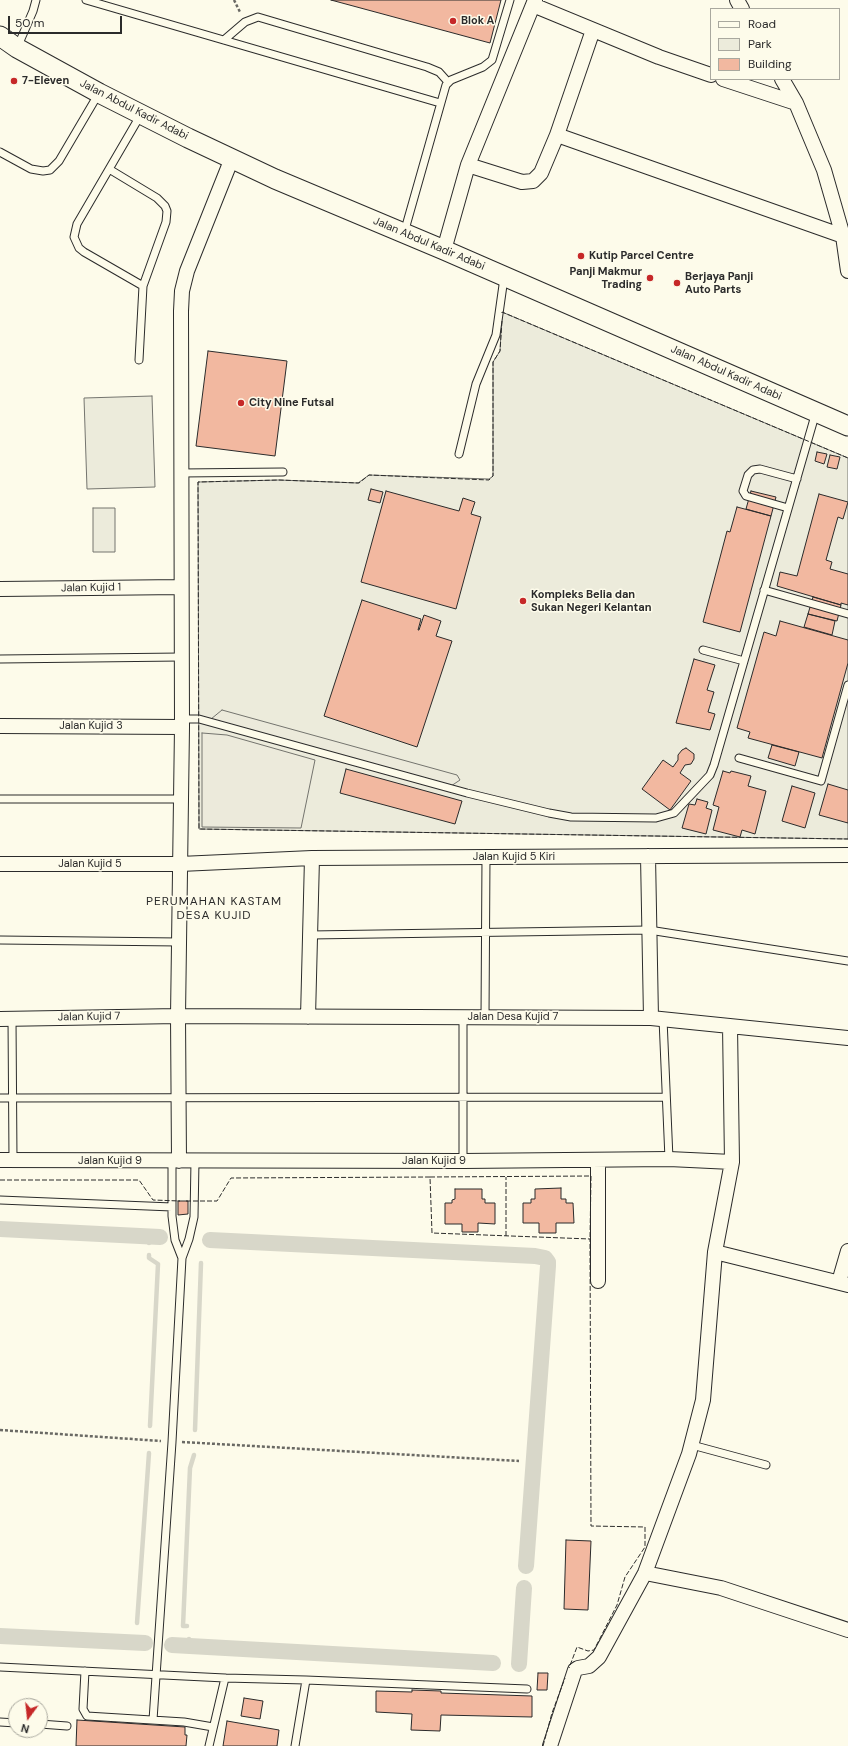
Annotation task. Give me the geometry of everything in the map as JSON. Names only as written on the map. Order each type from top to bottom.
[{"type":"main road","name":"Jalan Abdul Kadir Adabi","points":[[0,36],[9,45],[99,93],[275,179],[505,276],[848,426]]},
{"type":"street","points":[[444,250],[468,165],[534,2],[593,30],[659,57],[710,75]]},
{"type":"street","points":[[468,165],[522,182],[533,181],[541,173],[557,135],[593,30]]},
{"type":"street","points":[[726,80],[796,103]]},
{"type":"street","points":[[783,80],[796,103],[824,170],[843,236],[848,271]]},
{"type":"street","points":[[557,135],[843,236]]},
{"type":"street","points":[[176,1161],[179,1097],[178,1016],[182,723],[182,291],[187,271],[232,158]]},
{"type":"street","name":"Jalan Kujid 1","points":[[0,589],[181,586]]},
{"type":"street","name":"Jalan Kujid 3","points":[[0,726],[182,723]]},
{"type":"street","name":"Jalan Kujid 5 Kiri","points":[[180,864],[312,858],[848,854]]},
{"type":"street","points":[[648,856],[650,930],[657,1019]]},
{"type":"street","points":[[308,1016],[312,858]]},
{"type":"street","name":"Jalan Kujid 5","points":[[0,864],[180,864]]},
{"type":"street","name":"Jalan Desa Kujid 7","points":[[178,1016],[657,1019],[848,1038]]},
{"type":"street","name":"Jalan Kujid 7","points":[[6,1019],[178,1016]]},
{"type":"street","points":[[550,1746],[575,1670],[589,1666],[599,1658],[645,1573],[692,1445],[703,1400],[715,1252],[732,1162],[730,1026]]},
{"type":"street","name":"Jalan Kujid 9","points":[[6,1160],[462,1161],[669,1158],[732,1162]]},
{"type":"street","points":[[598,1160],[598,1281]]},
{"type":"street","points":[[715,1252],[844,1283],[848,1251]]},
{"type":"street","points":[[645,1573],[721,1588],[848,1630]]},
{"type":"lane","points":[[9,45],[33,11],[36,0]]},
{"type":"lane","points":[[86,0],[440,103]]},
{"type":"lane","points":[[404,234],[444,89],[448,82],[454,78],[487,65],[492,60],[510,0]]},
{"type":"lane","points":[[224,40],[245,22],[258,17],[428,67],[439,72],[448,82]]},
{"type":"lane","points":[[0,152],[31,169],[43,171],[50,170],[59,161],[99,93]]},
{"type":"lane","points":[[141,114],[88,204],[74,230],[74,237],[79,248],[143,286]]},
{"type":"lane","points":[[109,169],[158,198],[165,206],[168,217],[143,286],[139,360]]},
{"type":"lane","points":[[458,454],[476,384],[496,335],[505,276]]},
{"type":"lane","points":[[182,723],[199,719],[467,794],[549,813],[571,816],[656,818],[666,816],[674,812],[710,775],[718,753],[816,412]]},
{"type":"lane","points":[[788,508],[746,496],[743,491],[748,475],[752,470],[760,468],[797,479]]},
{"type":"lane","points":[[181,473],[233,471],[283,472]]},
{"type":"lane","points":[[764,590],[848,614]]},
{"type":"lane","points":[[703,650],[744,661]]},
{"type":"lane","points":[[0,659],[181,657]]},
{"type":"lane","points":[[738,758],[821,781],[848,685]]},
{"type":"lane","points":[[0,799],[181,799]]},
{"type":"lane","points":[[485,1017],[486,857]]},
{"type":"lane","points":[[310,935],[650,930],[848,961]]},
{"type":"lane","points":[[0,940],[179,942]]},
{"type":"lane","points":[[462,1161],[463,1017]]},
{"type":"lane","points":[[6,1019],[12,1098],[6,1160]]},
{"type":"lane","points":[[657,1019],[666,1097],[669,1158]]},
{"type":"lane","points":[[0,1098],[666,1097]]},
{"type":"lane","points":[[176,1161],[172,1207],[175,1240],[182,1258]]},
{"type":"lane","points":[[153,1720],[172,1442],[182,1258],[189,1239],[194,1217],[195,1161]]},
{"type":"lane","points":[[0,1200],[172,1207]]},
{"type":"lane","points":[[692,1445],[766,1465]]},
{"type":"lane","points":[[0,1667],[224,1678],[526,1689]]},
{"type":"lane","points":[[85,1671],[83,1709],[87,1716],[184,1722],[213,1727]]},
{"type":"lane","points":[[209,1746],[224,1678]]},
{"type":"lane","points":[[295,1746],[306,1680]]},
{"type":"lane","points":[[48,1725],[67,1726]]},
{"type":"path","points":[[0,1430],[172,1442],[519,1461]]},
{"type":"green space","name":"Kompleks Belia dan Sukan Negeri Kelantan","points":[[502,312],[848,458],[848,839],[199,829],[198,482],[279,480],[358,483],[369,475],[489,479],[493,476],[493,362],[500,351]]},
{"type":"green space","points":[[152,396],[155,487],[87,489],[84,398]]},
{"type":"green space","points":[[93,508],[115,508],[115,552],[93,552]]},
{"type":"shaded area","points":[[222,710],[457,775],[460,780],[451,786],[211,719]]},
{"type":"shaded area","points":[[202,733],[227,735],[315,760],[301,828],[202,827]]},
{"type":"building","name":"Blok A","points":[[331,0],[501,0],[490,43]]},
{"type":"building","name":"City Nine Futsal","points":[[208,351],[287,361],[275,456],[196,446]]},
{"type":"building","points":[[817,452],[827,454],[824,464],[815,461]]},
{"type":"building","points":[[830,455],[840,457],[837,469],[827,467]]},
{"type":"building","points":[[371,489],[383,492],[380,503],[368,500]]},
{"type":"building","points":[[386,491],[459,511],[463,498],[475,502],[471,514],[481,517],[456,609],[361,582]]},
{"type":"building","points":[[751,491],[776,497],[771,516],[746,509]]},
{"type":"building","points":[[819,494],[848,502],[843,519],[838,517],[826,560],[832,562],[830,569],[848,574],[848,605],[841,603],[841,605],[777,586],[780,572],[797,576]]},
{"type":"building","points":[[737,507],[771,516],[740,632],[703,622],[727,531],[730,532]]},
{"type":"building","points":[[813,597],[841,605],[837,621],[808,614]]},
{"type":"building","points":[[362,600],[421,619],[418,630],[424,615],[441,621],[436,636],[452,641],[417,747],[324,716]]},
{"type":"building","points":[[808,614],[835,621],[832,635],[804,627]]},
{"type":"building","points":[[780,621],[848,640],[848,663],[822,758],[748,738],[750,732],[737,728],[764,632],[776,636]]},
{"type":"building","points":[[694,659],[715,665],[707,690],[714,692],[708,712],[715,714],[710,730],[676,723]]},
{"type":"building","points":[[772,745],[799,752],[795,766],[768,758]]},
{"type":"building","points":[[686,748],[694,754],[694,759],[691,764],[685,765],[680,773],[691,781],[670,810],[642,789],[663,760],[673,767],[678,760],[678,755]]},
{"type":"building","points":[[346,769],[462,801],[455,824],[340,793]]},
{"type":"building","points":[[723,771],[730,773],[731,771],[751,776],[748,786],[766,791],[755,834],[742,830],[740,837],[713,830],[719,807],[713,805]]},
{"type":"building","points":[[828,784],[848,790],[848,823],[819,815]]},
{"type":"building","points":[[792,786],[815,793],[805,828],[782,821]]},
{"type":"building","points":[[697,799],[708,802],[706,808],[712,810],[706,834],[682,828],[689,804],[695,805]]},
{"type":"building","points":[[561,1188],[561,1199],[566,1199],[566,1203],[573,1203],[574,1223],[556,1223],[556,1233],[539,1233],[539,1223],[523,1223],[523,1203],[531,1203],[531,1199],[535,1199],[535,1189]]},
{"type":"building","points":[[455,1189],[482,1189],[482,1199],[485,1199],[485,1203],[495,1203],[495,1224],[478,1223],[478,1232],[462,1232],[462,1224],[445,1224],[445,1203],[452,1203],[452,1200],[455,1199]]},
{"type":"building","points":[[178,1201],[188,1201],[188,1214],[178,1215]]},
{"type":"building","points":[[566,1540],[591,1541],[588,1610],[564,1609]]},
{"type":"building","points":[[538,1673],[548,1673],[547,1690],[537,1690]]},
{"type":"building","points":[[412,1690],[441,1691],[441,1693],[532,1696],[532,1717],[441,1715],[440,1731],[411,1730],[412,1714],[376,1712],[376,1691],[412,1692]]},
{"type":"building","points":[[244,1698],[263,1701],[260,1719],[241,1716]]},
{"type":"building","points":[[77,1720],[185,1727],[185,1735],[187,1735],[186,1746],[76,1746]]},
{"type":"building","points":[[227,1721],[279,1730],[277,1746],[223,1746]]},
{"type":"waterway","points":[[0,1229],[160,1237]]},
{"type":"waterway","points":[[149,1237],[149,1243]]},
{"type":"waterway","points":[[210,1240],[535,1256],[545,1258],[548,1262],[548,1266],[526,1566]]},
{"type":"waterway","points":[[149,1255],[149,1258],[158,1264],[150,1426]]},
{"type":"waterway","points":[[195,1430],[201,1263]]},
{"type":"waterway","points":[[137,1623],[149,1453]]},
{"type":"waterway","points":[[187,1626],[183,1626],[190,1468],[194,1455]]},
{"type":"waterway","points":[[519,1664],[524,1588]]},
{"type":"waterway","points":[[0,1636],[145,1643]]},
{"type":"waterway","points":[[189,1639],[189,1645]]},
{"type":"waterway","points":[[172,1645],[493,1663]]},
{"type":"fence","points":[[502,313],[848,458]]},
{"type":"fence","points":[[502,321],[500,351],[493,362],[493,476],[489,480],[369,475],[359,483],[279,480],[198,482],[199,829],[848,839]]},
{"type":"fence","points":[[430,1177],[591,1176],[590,1239]]},
{"type":"fence","points":[[186,1201],[217,1201],[231,1178],[430,1177],[432,1233],[590,1239],[591,1526],[645,1527],[645,1547],[625,1577],[617,1605],[594,1650],[588,1651],[577,1647],[569,1668]]},
{"type":"fence","points":[[506,1177],[506,1236]]},
{"type":"fence","points":[[0,1180],[139,1180],[153,1200],[180,1201]]},
{"type":"fence","points":[[543,1746],[552,1713],[565,1678]]},
{"type":"place","name":"Blok A","points":[[453,21]]},
{"type":"place","name":"7-Eleven","points":[[14,81]]},
{"type":"place","name":"Kutip Parcel Centre","points":[[581,256]]},
{"type":"place","name":"Panji Makmur Trading","points":[[650,278]]},
{"type":"place","name":"Berjaya Panji Auto Parts","points":[[677,283]]},
{"type":"place","name":"City Nine Futsal","points":[[241,403]]},
{"type":"place","name":"Kompleks Belia dan Sukan Negeri Kelantan","points":[[523,601]]},
{"type":"district","name":"PERUMAHAN KASTAM DESA KUJID","points":[[214,909]]}]
